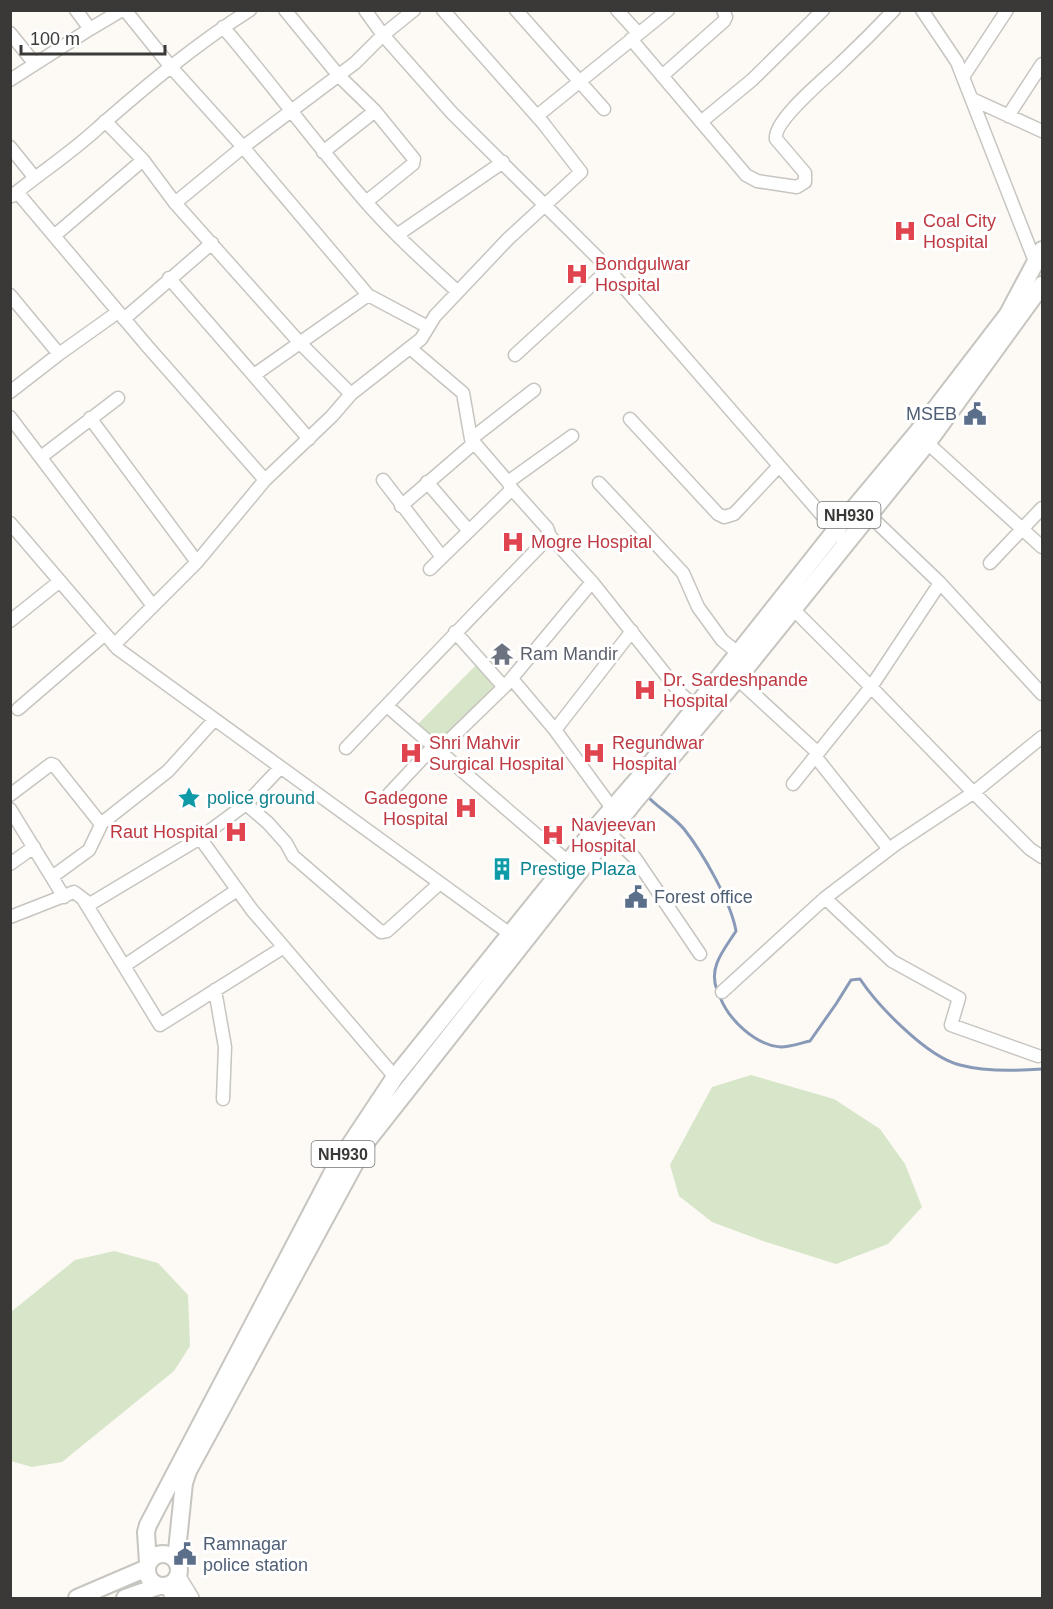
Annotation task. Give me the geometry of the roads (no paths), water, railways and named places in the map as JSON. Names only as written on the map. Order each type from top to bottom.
[{"type":"highway","name":"NH930","points":[[922,438],[1008,314],[1039,257]]},
{"type":"highway","name":"NH930","points":[[629,798],[612,808],[568,862],[516,938],[357,1157],[188,1471],[184,1483],[171,1581],[150,1580],[146,1532],[148,1525],[336,1166],[395,1077],[516,938],[610,834],[629,798],[922,438],[1042,285]]},
{"type":"highway","name":"NH930","points":[[841,537],[869,515],[893,474]]},
{"type":"highway","name":"NH930","points":[[732,674],[730,647],[788,604]]},
{"type":"highway","name":"NH930","points":[[654,770],[694,705],[732,674]]},
{"type":"highway","points":[[77,1599],[148,1566],[154,1556],[170,1555],[171,1581],[124,1599]]},
{"type":"main road","points":[[171,1581],[191,1599]]},
{"type":"street","points":[[76,10],[90,29]]},
{"type":"street","points":[[10,80],[124,10],[368,295],[428,327]]},
{"type":"street","points":[[250,10],[223,27],[171,67],[14,194],[54,236],[265,480]]},
{"type":"street","points":[[285,10],[339,76],[375,111],[413,157],[414,161],[366,202]]},
{"type":"street","points":[[365,10],[452,113],[609,269],[841,537]]},
{"type":"street","points":[[175,203],[243,147],[339,76],[383,34],[414,10]]},
{"type":"street","points":[[114,645],[197,562],[265,480],[309,439],[351,394],[421,339],[435,316],[508,239],[581,172],[537,116],[443,10]]},
{"type":"street","points":[[516,10],[604,109]]},
{"type":"street","points":[[617,10],[662,76],[741,170],[752,178],[797,187],[805,182],[806,173],[776,139],[776,132],[801,99],[894,10]]},
{"type":"street","points":[[537,116],[668,10]]},
{"type":"street","points":[[662,76],[724,21],[726,17],[723,10]]},
{"type":"street","points":[[700,122],[752,80],[823,10]]},
{"type":"street","points":[[963,77],[1007,10]]},
{"type":"street","points":[[928,13],[957,62],[1039,257]]},
{"type":"street","points":[[223,27],[366,202],[397,235],[458,292]]},
{"type":"street","points":[[10,33],[35,64]]},
{"type":"street","points":[[1008,116],[1042,64]]},
{"type":"street","points":[[972,99],[1042,131]]},
{"type":"street","points":[[323,152],[375,111]]},
{"type":"street","points":[[105,122],[143,160],[175,203],[299,342],[351,394]]},
{"type":"street","points":[[10,147],[35,178]]},
{"type":"street","points":[[54,236],[143,160]]},
{"type":"street","points":[[397,235],[503,162]]},
{"type":"street","points":[[10,393],[59,354],[121,315],[212,243]]},
{"type":"street","points":[[515,355],[609,269]]},
{"type":"street","points":[[170,278],[309,439]]},
{"type":"street","points":[[10,295],[59,354]]},
{"type":"street","points":[[254,375],[368,295]]},
{"type":"street","points":[[410,348],[463,393],[472,441],[547,528],[550,536],[592,582],[681,694],[694,705]]},
{"type":"street","points":[[401,506],[472,441],[534,390]]},
{"type":"street","points":[[41,457],[118,398]]},
{"type":"street","points":[[10,417],[153,606]]},
{"type":"street","points":[[90,418],[197,562]]},
{"type":"street","points":[[630,419],[718,514],[724,517],[734,514],[779,466]]},
{"type":"street","points":[[430,569],[510,486],[572,436]]},
{"type":"street","points":[[922,438],[1042,547]]},
{"type":"street","points":[[383,480],[442,557]]},
{"type":"street","points":[[427,482],[469,531]]},
{"type":"street","points":[[599,483],[683,573],[698,607],[730,647]]},
{"type":"street","points":[[990,563],[1042,508]]},
{"type":"street","points":[[869,515],[940,582],[1042,694]]},
{"type":"street","points":[[12,528],[114,645],[516,938]]},
{"type":"street","points":[[346,748],[433,659],[455,632],[550,536]]},
{"type":"street","points":[[10,621],[60,581]]},
{"type":"street","points":[[389,794],[508,683],[592,582]]},
{"type":"street","points":[[793,784],[872,687],[940,582]]},
{"type":"street","points":[[788,604],[1030,849],[1042,857]]},
{"type":"street","points":[[555,730],[632,631]]},
{"type":"street","points":[[455,632],[555,730],[612,808]]},
{"type":"street","points":[[18,709],[105,634]]},
{"type":"street","points":[[732,674],[816,755],[889,849]]},
{"type":"street","points":[[387,706],[568,862]]},
{"type":"street","points":[[52,877],[92,848],[101,824],[168,771],[214,720]]},
{"type":"street","points":[[722,992],[825,898],[889,849],[974,793],[1042,737]]},
{"type":"street","points":[[10,795],[52,764],[101,824]]},
{"type":"street","points":[[10,917],[74,892],[90,904],[200,838],[246,804],[280,768]]},
{"type":"street","points":[[246,804],[286,843],[292,856],[381,932],[387,931],[440,883]]},
{"type":"street","points":[[10,810],[64,897]]},
{"type":"street","points":[[610,834],[635,858],[700,954]]},
{"type":"street","points":[[200,838],[237,890],[395,1077]]},
{"type":"street","points":[[10,864],[34,847]]},
{"type":"street","points":[[123,966],[237,890]]},
{"type":"street","points":[[82,898],[160,1024],[284,947]]},
{"type":"street","points":[[825,898],[891,961],[959,998],[951,1025],[1038,1056]]},
{"type":"street","points":[[215,990],[225,1047],[223,1099]]},
{"type":"waterway","points":[[646,795],[684,829],[715,878],[733,919],[736,931],[722,952],[714,974],[717,990]]},
{"type":"waterway","points":[[720,997],[724,1006],[744,1030],[762,1042],[781,1047],[792,1046],[810,1041],[851,980],[860,979],[904,1029],[947,1060],[960,1065],[990,1070],[1042,1069]]},
{"type":"place","name":"Coal City Hospital","points":[[905,231]]},
{"type":"place","name":"Bondgulwar Hospital","points":[[577,274]]},
{"type":"place","name":"MSEB","points":[[975,414]]},
{"type":"place","name":"Mogre Hospital","points":[[513,542]]},
{"type":"place","name":"Ram Mandir","points":[[502,654]]},
{"type":"place","name":"Dr. Sardeshpande Hospital","points":[[645,690]]},
{"type":"place","name":"Shri Mahvir Surgical Hospital","points":[[411,753]]},
{"type":"place","name":"Regundwar Hospital","points":[[594,753]]},
{"type":"place","name":"police ground","points":[[189,798]]},
{"type":"place","name":"Gadegone Hospital","points":[[466,808]]},
{"type":"place","name":"Raut Hospital","points":[[236,832]]},
{"type":"place","name":"Navjeevan Hospital","points":[[553,835]]},
{"type":"place","name":"Prestige Plaza","points":[[502,869]]},
{"type":"place","name":"Forest office","points":[[636,897]]},
{"type":"place","name":"Ramnagar police station","points":[[185,1554]]}]
